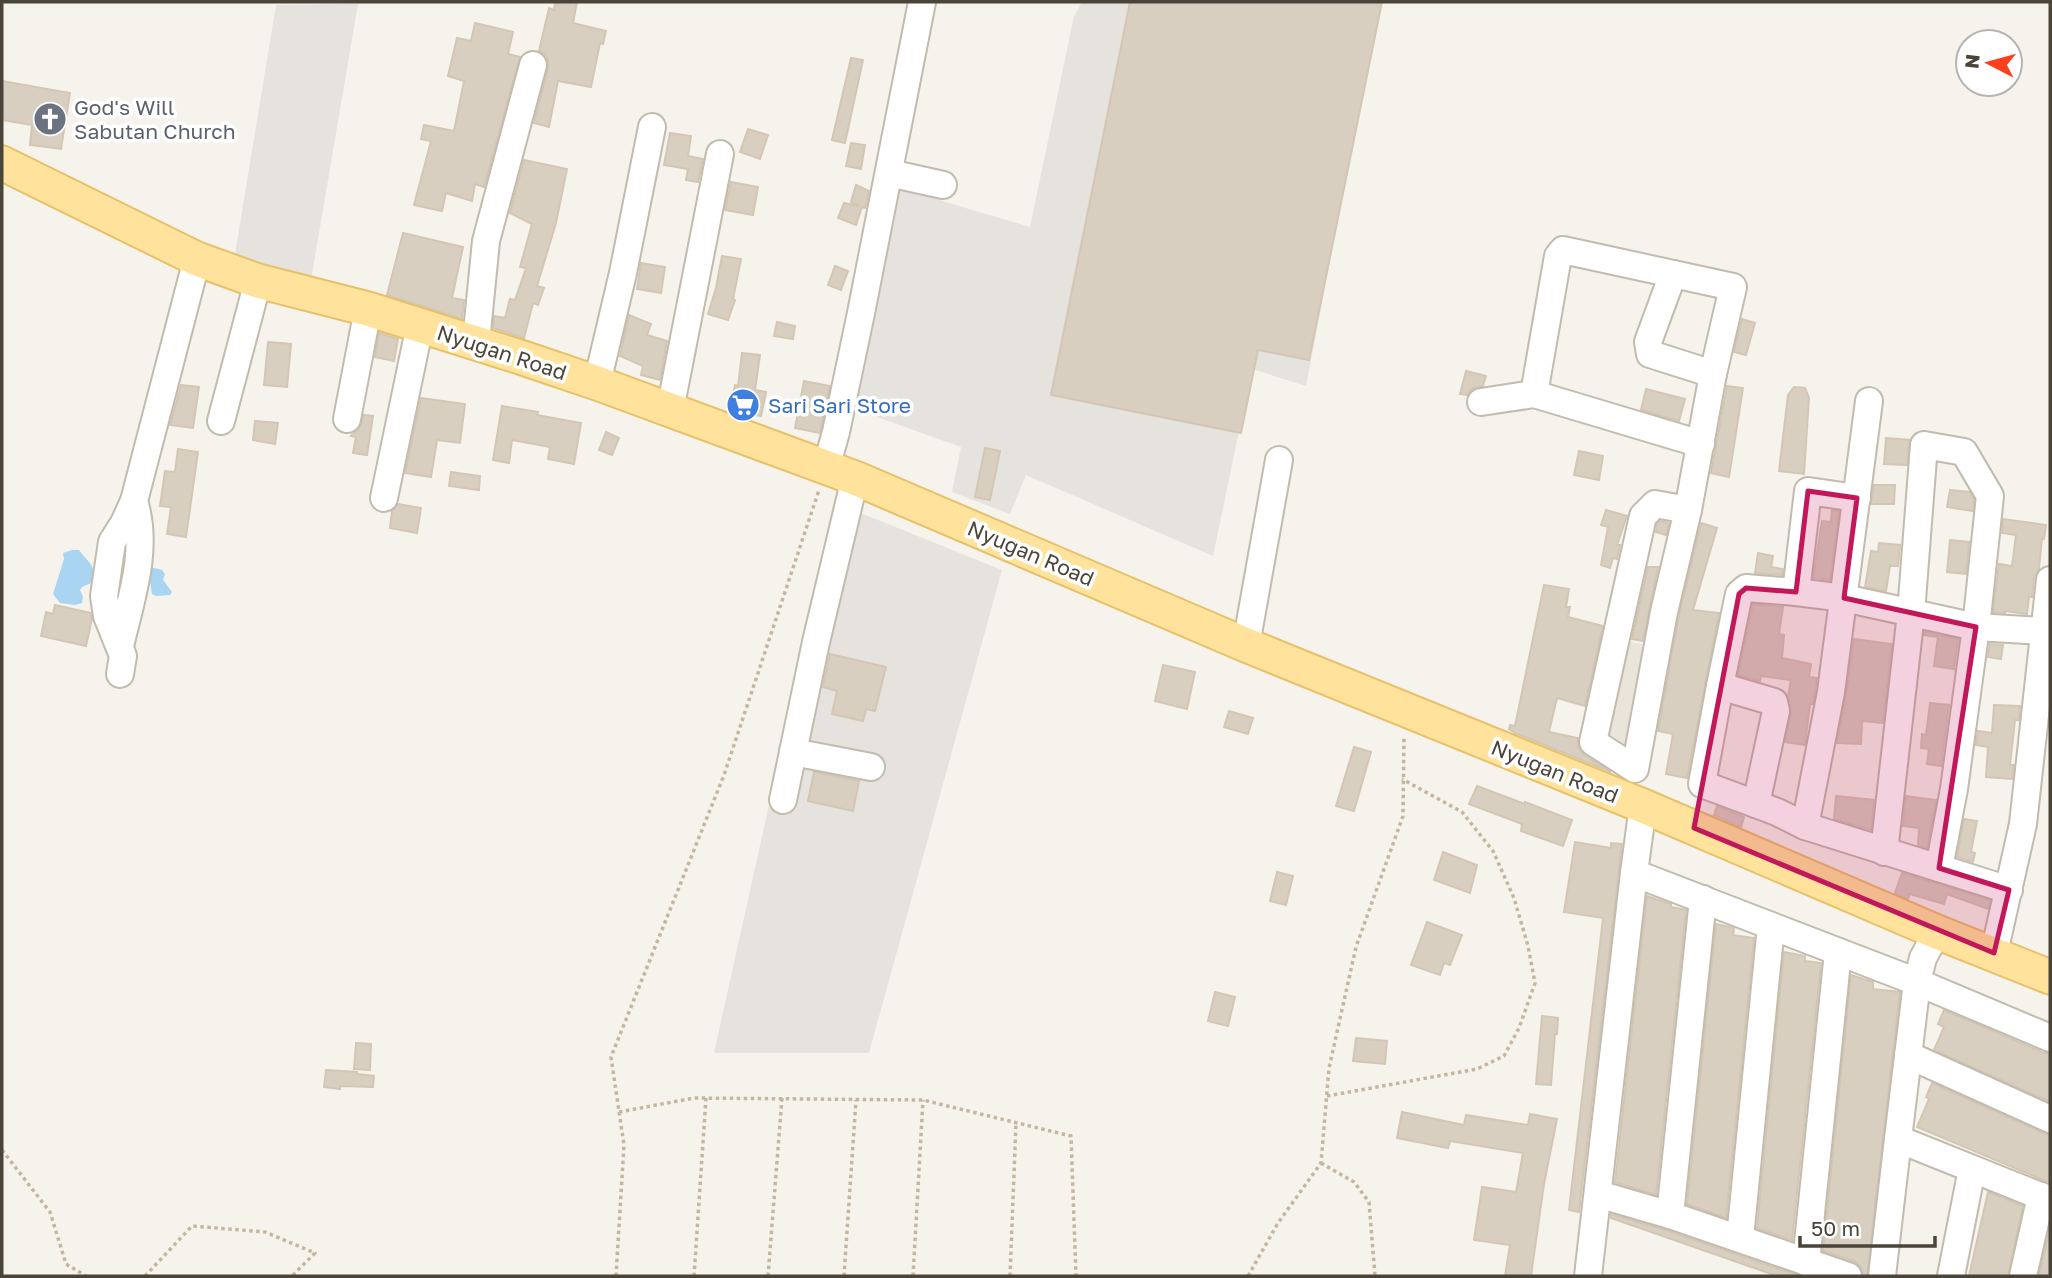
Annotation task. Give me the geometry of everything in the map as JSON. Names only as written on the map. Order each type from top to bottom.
[{"type":"main road","name":"Nyugan Road","points":[[2,163],[197,259],[258,281],[368,309],[475,342],[597,383],[841,473],[1247,645],[2050,977]]},
{"type":"street","points":[[783,800],[816,642],[841,473],[836,432],[922,2]]},
{"type":"street","points":[[475,342],[486,242],[533,65]]},
{"type":"street","points":[[597,383],[652,127]]},
{"type":"street","points":[[670,410],[720,154]]},
{"type":"street","points":[[889,173],[943,185]]},
{"type":"street","points":[[1534,394],[1558,256],[1563,250],[1733,287],[1713,374],[1688,510],[1664,612],[1635,769],[1634,873],[1588,1276]]},
{"type":"street","points":[[120,674],[123,656],[107,617],[104,596],[112,542],[134,501],[197,259]]},
{"type":"street","points":[[1673,274],[1648,342],[1650,355],[1713,374]]},
{"type":"street","points":[[221,421],[258,281]]},
{"type":"street","points":[[347,419],[368,309]]},
{"type":"street","points":[[384,498],[420,325]]},
{"type":"street","points":[[1481,402],[1534,394],[1701,444]]},
{"type":"street","points":[[1805,826],[1831,692],[1870,401]]},
{"type":"street","points":[[1884,852],[1911,613],[1924,445],[1964,452],[1990,496],[1954,789],[1939,868]]},
{"type":"street","points":[[1247,645],[1279,460]]},
{"type":"street","points":[[1796,592],[1808,491],[1857,498]]},
{"type":"street","points":[[1635,769],[1593,742],[1643,516],[1655,504],[1688,510]]},
{"type":"street","points":[[1994,953],[2022,824],[2050,580]]},
{"type":"street","points":[[1695,828],[1739,594],[1746,589],[1844,598],[1976,627],[2044,631]]},
{"type":"street","points":[[1720,686],[1774,702],[1776,710],[1756,804]]},
{"type":"street","points":[[793,752],[871,767]]},
{"type":"street","points":[[1702,784],[1805,826],[2009,890]]},
{"type":"street","points":[[1634,873],[1917,982],[2050,1038]]},
{"type":"street","points":[[1670,1215],[1703,899]]},
{"type":"street","points":[[1740,1238],[1772,926]]},
{"type":"street","points":[[1882,1276],[1917,982],[1923,958],[1937,932]]},
{"type":"street","points":[[1806,1262],[1839,952]]},
{"type":"street","points":[[1908,1055],[2050,1118]]},
{"type":"street","points":[[1898,1139],[2045,1198],[2023,1276]]},
{"type":"street","points":[[1951,1276],[1972,1169]]},
{"type":"street","points":[[1598,1194],[1670,1215],[1848,1276]]},
{"type":"path","points":[[616,1276],[624,1145],[611,1057],[841,473]]},
{"type":"path","points":[[1248,1276],[1278,1223],[1321,1163],[1329,1068],[1356,947],[1403,816],[1405,709]]},
{"type":"path","points":[[1327,1096],[1477,1069],[1504,1056],[1519,1028],[1535,983],[1514,898],[1493,851],[1462,812],[1402,779]]},
{"type":"path","points":[[619,1112],[694,1098],[923,1100],[1071,1136],[1076,1276]]},
{"type":"path","points":[[694,1276],[706,1098]]},
{"type":"path","points":[[768,1276],[782,1098]]},
{"type":"path","points":[[844,1276],[856,1099]]},
{"type":"path","points":[[913,1276],[923,1100]]},
{"type":"path","points":[[1010,1276],[1016,1123]]},
{"type":"path","points":[[2,1150],[50,1212],[66,1264],[86,1276]]},
{"type":"path","points":[[1321,1163],[1354,1182],[1369,1202],[1374,1276]]},
{"type":"path","points":[[145,1276],[192,1226],[265,1232],[315,1253],[292,1276]]},
{"type":"highlighted area","points":[[1808,491],[1857,498],[1844,598],[1976,627],[1939,868],[2009,890],[1994,953],[1694,828],[1739,594],[1746,588],[1796,592]]},
{"type":"shaded area","points":[[1082,2],[1380,2],[1306,386],[1252,369],[1213,556],[1026,475],[1010,514],[952,492],[961,447],[849,407],[892,186],[1030,227],[1074,16]]},
{"type":"shaded area","points":[[358,4],[310,286],[234,260],[276,5]]},
{"type":"shaded area","points":[[836,503],[1002,570],[869,1053],[714,1053]]},
{"type":"shaded area","points":[[1621,640],[1647,645],[1630,743],[1623,745],[1602,733]]},
{"type":"water","points":[[79,550],[93,568],[91,583],[80,590],[82,603],[75,605],[60,603],[53,594],[64,559],[63,553]]},
{"type":"water","points":[[150,567],[162,570],[165,574],[163,580],[172,592],[170,595],[152,594]]},
{"type":"building","points":[[555,2],[577,2],[573,23],[606,31],[603,44],[600,43],[591,87],[558,81],[549,127],[534,123],[548,68],[545,54],[539,51],[549,8],[554,10]]},
{"type":"building","points":[[1130,2],[1382,2],[1309,360],[1258,350],[1241,433],[1051,395]]},
{"type":"building","points":[[475,23],[513,32],[508,54],[520,57],[484,187],[475,184],[472,201],[446,193],[442,211],[414,205],[431,141],[421,139],[424,125],[454,131],[464,81],[448,76],[457,38],[471,41]]},
{"type":"building","points":[[851,58],[863,60],[845,143],[832,140]]},
{"type":"building","points":[[2,81],[70,93],[61,149],[30,145],[32,125],[2,120]]},
{"type":"building","points":[[748,129],[768,135],[760,159],[740,152]]},
{"type":"building","points":[[670,133],[691,136],[688,156],[703,159],[698,182],[686,180],[688,169],[664,165]]},
{"type":"building","points":[[851,143],[865,145],[861,169],[846,166]]},
{"type":"building","points":[[524,160],[567,169],[556,223],[537,286],[544,288],[538,305],[533,303],[524,338],[493,328],[494,316],[505,318],[510,299],[515,300],[526,268],[520,267],[532,224],[510,213]]},
{"type":"building","points":[[731,182],[758,187],[753,215],[725,210]]},
{"type":"building","points":[[856,185],[869,191],[865,208],[862,207],[856,225],[838,218],[844,203],[859,206],[851,202]]},
{"type":"building","points":[[403,233],[463,247],[452,298],[464,300],[462,319],[387,295]]},
{"type":"building","points":[[722,256],[741,259],[733,299],[735,300],[728,320],[708,314]]},
{"type":"building","points":[[641,263],[665,267],[661,293],[637,289]]},
{"type":"building","points":[[835,266],[848,271],[841,290],[828,285]]},
{"type":"building","points":[[629,315],[651,324],[647,335],[667,341],[660,380],[641,375],[643,366],[620,356]]},
{"type":"building","points":[[1742,319],[1755,323],[1746,355],[1734,352]]},
{"type":"building","points":[[777,322],[795,326],[793,339],[774,336]]},
{"type":"building","points":[[379,333],[398,339],[394,361],[375,357]]},
{"type":"building","points":[[268,342],[291,344],[287,387],[264,385]]},
{"type":"building","points":[[742,353],[760,355],[755,390],[766,392],[761,416],[730,410],[735,385],[738,386]]},
{"type":"building","points":[[1466,371],[1486,376],[1483,386],[1472,389],[1467,395],[1460,394]]},
{"type":"building","points":[[804,381],[830,386],[820,433],[795,428]]},
{"type":"building","points":[[181,385],[199,387],[193,428],[170,425]]},
{"type":"building","points":[[1727,386],[1743,388],[1729,477],[1711,473]]},
{"type":"building","points":[[1794,387],[1805,388],[1809,398],[1804,474],[1779,471],[1788,395]]},
{"type":"building","points":[[1646,389],[1685,399],[1679,421],[1641,410]]},
{"type":"building","points":[[421,398],[465,404],[460,443],[437,440],[431,477],[405,473]]},
{"type":"building","points":[[502,406],[581,423],[574,464],[548,459],[550,447],[512,440],[509,463],[493,460]]},
{"type":"building","points":[[364,415],[373,416],[367,455],[353,453],[356,437],[351,436],[359,429]]},
{"type":"building","points":[[255,421],[278,423],[275,444],[253,440]]},
{"type":"building","points":[[606,432],[619,438],[612,455],[599,450]]},
{"type":"building","points":[[1886,438],[1910,440],[1907,465],[1884,464]]},
{"type":"building","points":[[985,448],[1000,451],[990,500],[975,497]]},
{"type":"building","points":[[178,449],[198,452],[186,537],[167,534],[171,507],[160,506],[165,471],[175,472]]},
{"type":"building","points":[[1579,451],[1603,456],[1599,480],[1574,475]]},
{"type":"building","points":[[451,472],[480,476],[479,490],[449,486]]},
{"type":"building","points":[[1874,485],[1895,485],[1894,504],[1871,504]]},
{"type":"building","points":[[1950,490],[1970,492],[1974,500],[1973,511],[1947,507]]},
{"type":"building","points":[[398,504],[421,508],[417,533],[390,528],[392,511]]},
{"type":"building","points":[[1606,510],[1627,516],[1617,545],[1620,545],[1617,559],[1613,558],[1610,568],[1601,565],[1608,527],[1601,525]]},
{"type":"building","points":[[1832,510],[1839,511],[1830,580],[1813,578],[1822,521],[1831,522]]},
{"type":"building","points":[[2003,519],[2046,525],[2039,569],[2034,578],[2027,614],[1993,612],[1999,564],[2012,566],[2016,535],[2002,533]]},
{"type":"building","points":[[1660,521],[1669,523],[1666,535],[1656,532]]},
{"type":"building","points":[[1701,523],[1717,528],[1693,610],[1719,613],[1687,778],[1666,774],[1673,734],[1658,731],[1679,615]]},
{"type":"building","points":[[1950,540],[1969,542],[1966,574],[1947,572]]},
{"type":"building","points":[[1879,543],[1900,545],[1898,566],[1890,566],[1886,591],[1865,587],[1871,551],[1878,552]]},
{"type":"building","points":[[1758,553],[1773,556],[1771,567],[1783,569],[1782,575],[1755,573]]},
{"type":"building","points":[[1648,567],[1658,567],[1643,641],[1632,639]]},
{"type":"building","points":[[1544,585],[1569,589],[1566,607],[1570,607],[1568,617],[1603,626],[1585,706],[1557,698],[1549,732],[1578,738],[1578,747],[1584,755],[1611,772],[1509,729],[1510,725],[1515,726]]},
{"type":"building","points":[[1753,604],[1783,607],[1779,634],[1784,635],[1782,658],[1811,664],[1809,677],[1817,678],[1813,704],[1810,704],[1805,745],[1785,742],[1791,714],[1788,696],[1791,680],[1761,676],[1760,681],[1738,675]]},
{"type":"building","points":[[55,605],[91,613],[86,646],[41,636],[46,612],[53,614]]},
{"type":"building","points":[[1925,632],[1958,639],[1954,669],[1934,666],[1938,637],[1924,635]]},
{"type":"building","points":[[1854,639],[1892,644],[1883,723],[1862,721],[1861,744],[1837,743],[1846,695]]},
{"type":"building","points":[[1990,644],[2003,645],[2001,659],[1988,657]]},
{"type":"building","points":[[830,654],[886,667],[875,711],[866,709],[863,721],[832,714],[837,691],[823,687]]},
{"type":"building","points":[[1163,665],[1195,672],[1187,709],[1155,701]]},
{"type":"building","points":[[1930,703],[1949,705],[1941,766],[1927,764],[1929,749],[1921,748],[1922,734],[1926,735]]},
{"type":"building","points":[[1994,705],[2020,706],[2019,720],[2015,720],[2010,765],[2014,765],[2012,779],[1986,777],[1988,747],[1976,745],[1978,731],[1992,733]]},
{"type":"building","points":[[1229,711],[1253,718],[1248,734],[1224,727]]},
{"type":"building","points":[[1354,747],[1371,752],[1354,811],[1336,806]]},
{"type":"building","points":[[814,772],[859,781],[853,811],[808,801]]},
{"type":"building","points":[[1477,786],[1572,820],[1563,846],[1521,831],[1522,824],[1469,804]]},
{"type":"building","points":[[1836,796],[1874,800],[1871,830],[1834,819]]},
{"type":"building","points":[[1906,796],[1936,800],[1927,848],[1918,845],[1919,828],[1903,826]]},
{"type":"building","points":[[1717,806],[1744,817],[1741,827],[1714,815]]},
{"type":"building","points":[[1964,819],[1977,821],[1971,852],[1975,853],[1973,862],[1957,857]]},
{"type":"building","points":[[1575,842],[1611,848],[1611,843],[1622,844],[1579,1212],[1569,1210],[1603,918],[1564,912]]},
{"type":"building","points":[[1443,852],[1477,865],[1470,893],[1434,880]]},
{"type":"building","points":[[1277,872],[1293,876],[1286,905],[1270,901]]},
{"type":"building","points":[[1902,873],[1990,900],[1988,909],[1947,894],[1944,904],[1910,894],[1908,899],[1895,893]]},
{"type":"building","points":[[1647,896],[1671,904],[1671,907],[1686,910],[1656,1195],[1615,1182]]},
{"type":"building","points":[[1427,922],[1462,935],[1450,965],[1444,963],[1440,975],[1411,965]]},
{"type":"building","points":[[1716,924],[1734,928],[1733,935],[1754,938],[1726,1218],[1687,1204]]},
{"type":"building","points":[[1784,952],[1805,956],[1805,961],[1821,963],[1792,1240],[1757,1228]]},
{"type":"building","points":[[1851,975],[1873,982],[1873,989],[1900,992],[1867,1276],[1863,1276],[1860,1266],[1854,1261],[1823,1251]]},
{"type":"building","points":[[1215,992],[1235,997],[1228,1026],[1208,1021]]},
{"type":"building","points":[[1944,1010],[2044,1053],[2050,1053],[2050,1102],[1934,1050],[1944,1027],[1938,1024]]},
{"type":"building","points":[[1542,1016],[1558,1018],[1551,1085],[1536,1084]]},
{"type":"building","points":[[1356,1038],[1387,1041],[1385,1064],[1353,1061]]},
{"type":"building","points":[[356,1043],[371,1044],[370,1070],[354,1069]]},
{"type":"building","points":[[326,1070],[374,1076],[373,1087],[324,1087]]},
{"type":"building","points":[[1932,1083],[2050,1135],[2050,1183],[1917,1127],[1929,1099],[1926,1097]]},
{"type":"building","points":[[1402,1112],[1464,1125],[1466,1115],[1528,1125],[1530,1114],[1557,1119],[1544,1184],[1531,1276],[1505,1276],[1510,1245],[1474,1240],[1482,1187],[1516,1192],[1523,1153],[1450,1141],[1448,1148],[1397,1138]]},
{"type":"building","points":[[1988,1192],[2023,1206],[2008,1276],[1969,1276]]},
{"type":"building","points":[[1611,1214],[1800,1276],[1777,1276],[1611,1218]]},
{"type":"building","points":[[2050,1227],[2050,1276],[2039,1276]]},
{"type":"place","name":"God's Will Sabutan Church","points":[[50,119]]},
{"type":"place","name":"Sari Sari Store","points":[[743,405]]}]
